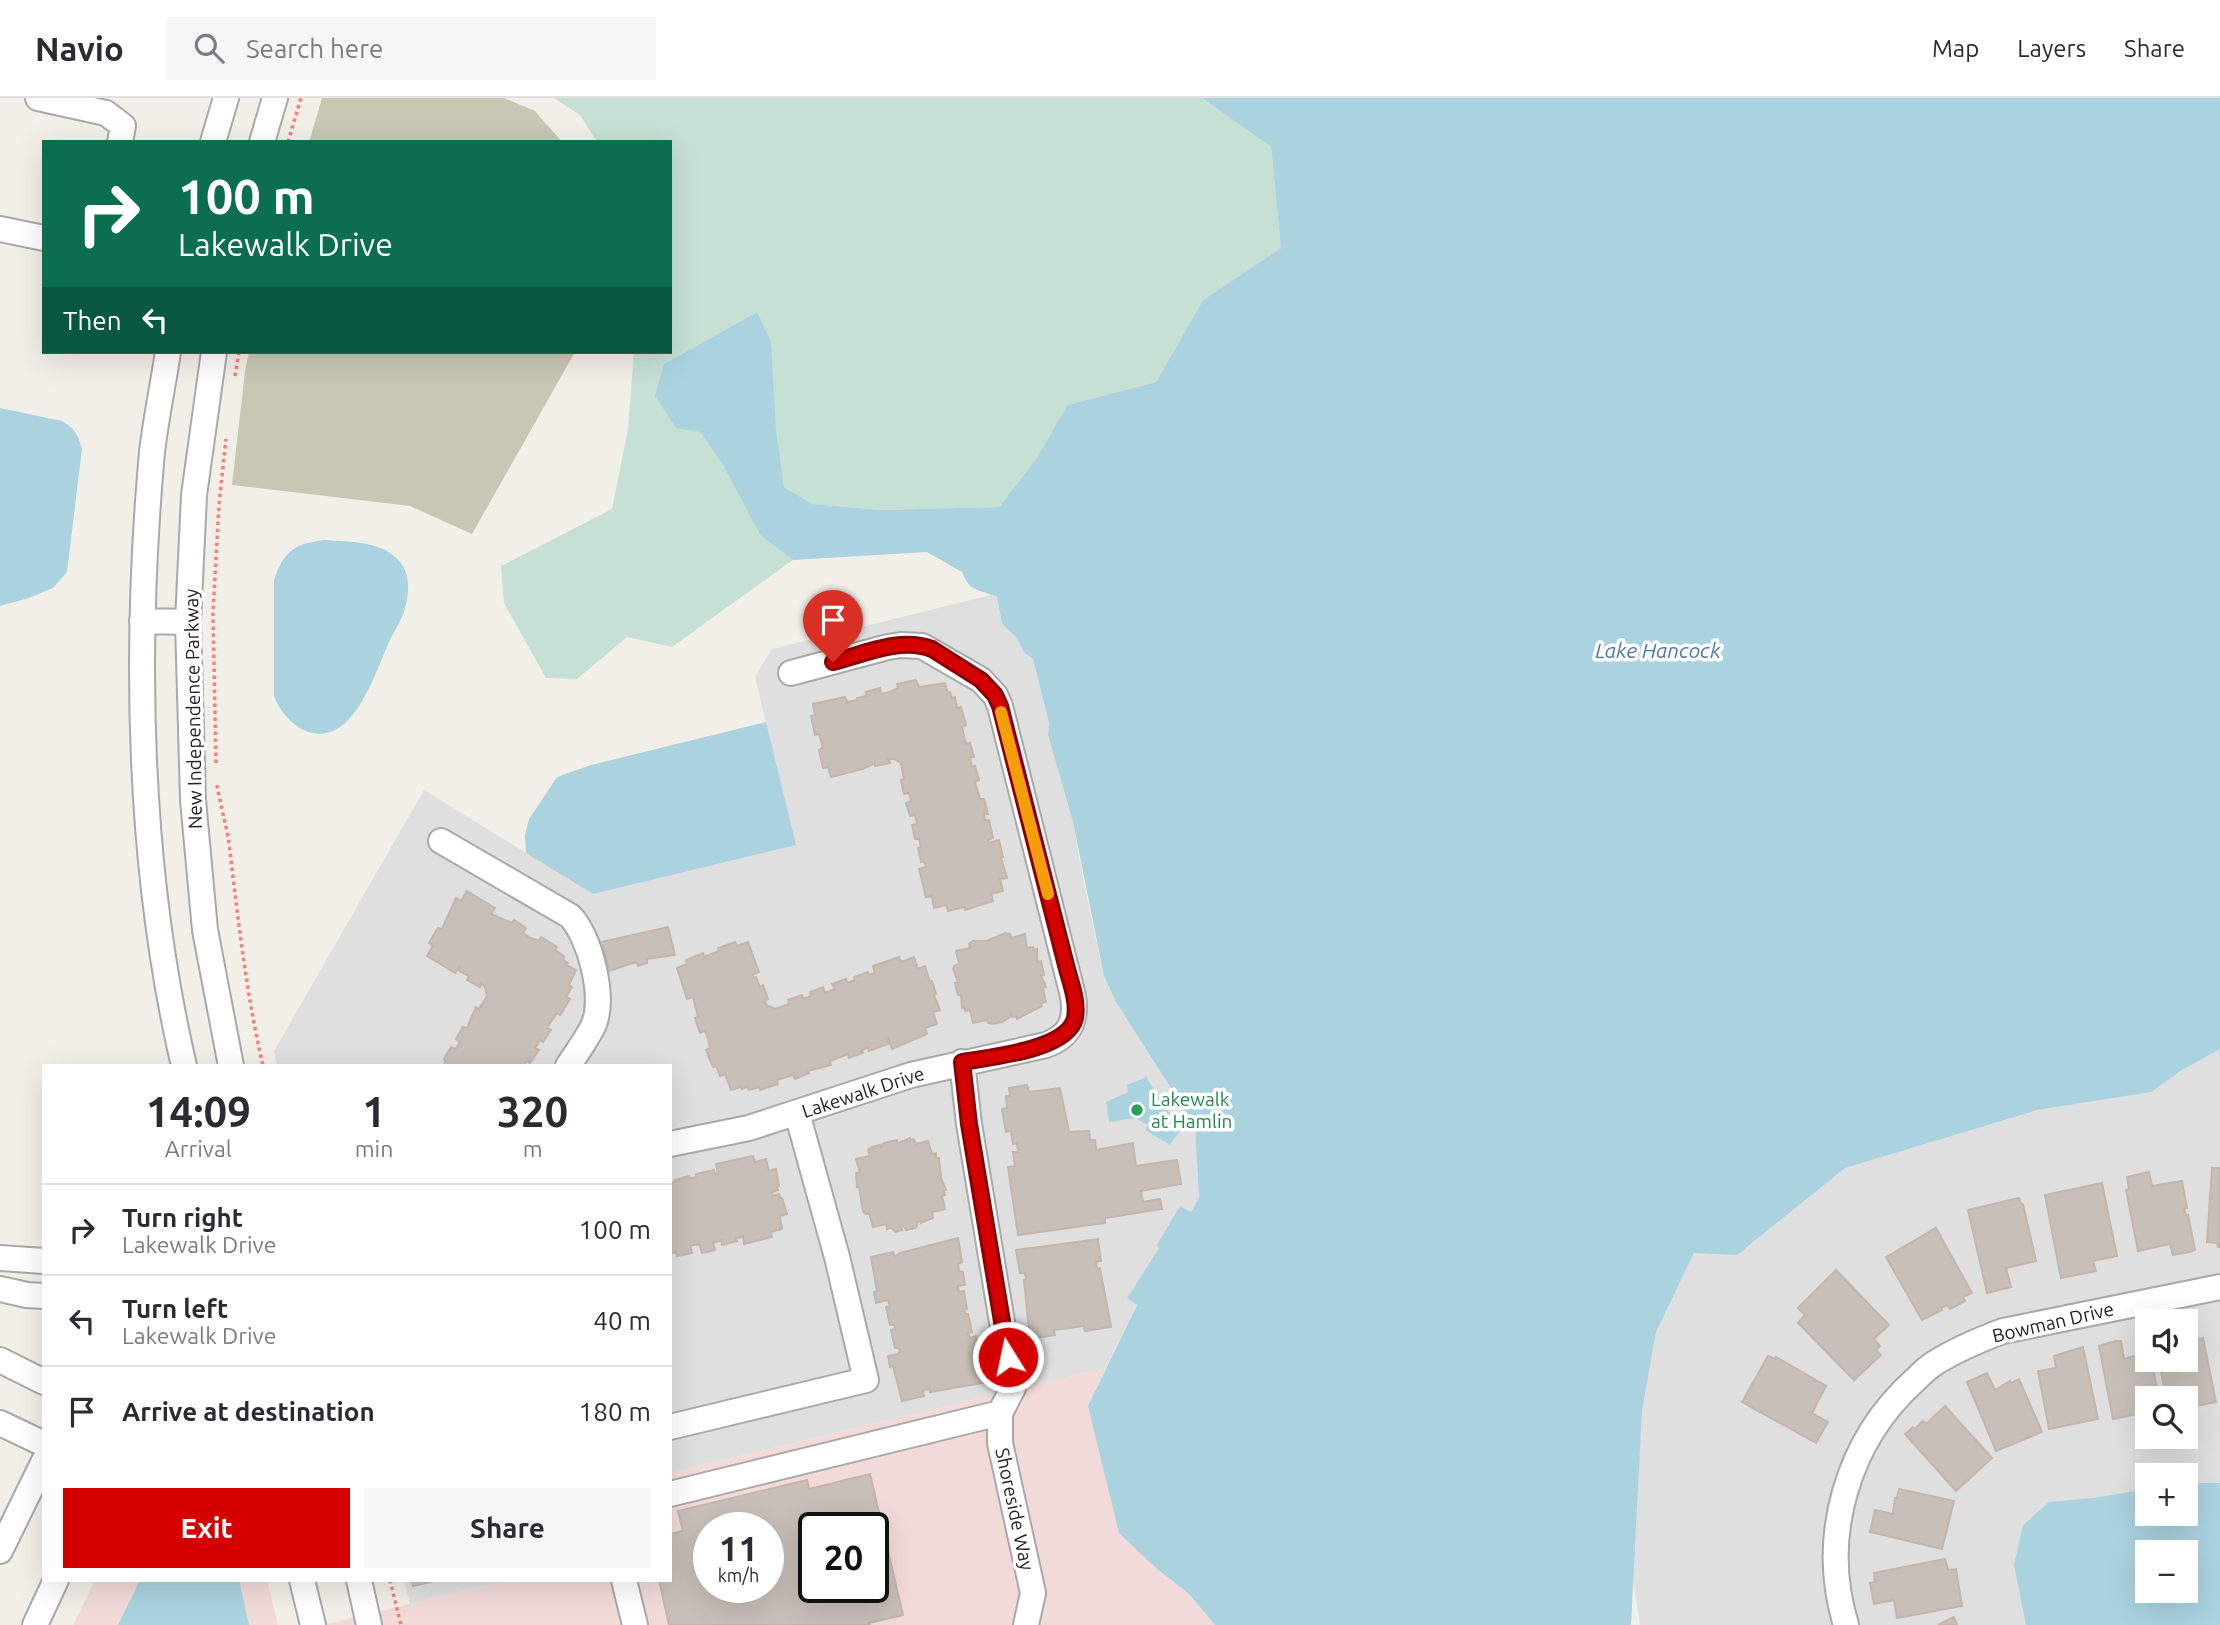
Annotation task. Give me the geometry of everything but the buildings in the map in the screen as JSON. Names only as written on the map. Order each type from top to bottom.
[{"type":"street","points":[[38,98],[106,113],[123,126],[120,140]]},
{"type":"street","points":[[214,140],[226,98]]},
{"type":"street","points":[[263,140],[275,98]]},
{"type":"street","points":[[0,229],[42,238]]},
{"type":"street","points":[[168,354],[152,450],[142,621],[148,816],[160,935],[184,1064]]},
{"type":"street","name":"New Independence Parkway","points":[[214,354],[194,495],[188,622],[192,800],[205,930],[231,1064]]},
{"type":"street","points":[[142,621],[188,622]]},
{"type":"street","name":"Lakewalk Drive","points":[[672,1143],[749,1128],[886,1082],[1056,1041],[1064,1036],[1074,1020],[1073,996],[995,695],[981,680],[922,646],[888,647],[791,673]]},
{"type":"street","points":[[441,841],[570,916],[584,935],[597,985],[598,1000],[594,1025],[569,1064]]},
{"type":"street","name":"Shoreside Way","points":[[962,1062],[973,1150],[1013,1388],[1000,1413],[1000,1443],[1033,1593],[1026,1625]]},
{"type":"street","points":[[672,1427],[866,1380],[837,1256],[797,1113]]},
{"type":"street","points":[[0,1258],[42,1261]]},
{"type":"street","name":"Bowman Drive","points":[[1846,1625],[1836,1562],[1840,1503],[1854,1461],[1871,1430],[1906,1388],[1933,1364],[1971,1342],[2003,1331],[2220,1287]]},
{"type":"street","points":[[0,1289],[42,1296]]},
{"type":"street","points":[[0,1360],[42,1381]]},
{"type":"street","points":[[672,1494],[1000,1413]]},
{"type":"street","points":[[0,1423],[42,1443]]},
{"type":"street","points":[[0,1550],[42,1465]]},
{"type":"street","points":[[35,1625],[55,1582]]},
{"type":"street","points":[[302,1582],[313,1625]]},
{"type":"street","points":[[359,1582],[369,1625]]},
{"type":"street","points":[[624,1582],[635,1625]]},
{"type":"path","points":[[289,140],[301,98]]},
{"type":"path","points":[[235,378],[239,354]]},
{"type":"path","points":[[228,429],[219,505],[214,613],[217,786],[228,839],[253,1021],[263,1064]]},
{"type":"path","points":[[390,1582],[401,1625]]},
{"type":"shaded area","points":[[322,98],[504,98],[535,111],[560,140],[310,140]]},
{"type":"shaded area","points":[[554,98],[1202,98],[1271,147],[1281,248],[1203,300],[1156,382],[1067,405],[1037,458],[999,507],[882,510],[812,504],[784,487],[757,312],[666,363],[700,432],[724,467],[760,535],[793,560],[672,647],[627,637],[577,679],[546,678],[504,603],[501,566],[612,509],[628,429],[634,354],[672,354],[672,140],[596,140],[580,115]]},
{"type":"shaded area","points":[[249,354],[574,354],[472,534],[410,506],[232,485]]},
{"type":"shaded area","points":[[991,595],[997,597],[1002,624],[1017,638],[1024,653],[1033,659],[1038,673],[1049,723],[1048,735],[1073,822],[1104,976],[1116,1002],[1195,1126],[1199,1198],[1191,1212],[1180,1206],[1159,1248],[1127,1298],[1137,1304],[1106,1368],[672,1473],[672,1064],[277,1064],[274,1051],[424,790],[593,894],[795,845],[755,677],[772,649]]},
{"type":"shaded area","points":[[2220,979],[2220,1625],[1640,1625],[1600,1363],[1728,1122]]},
{"type":"shaded area","points":[[1106,1368],[1088,1406],[1102,1460],[1156,1568],[1189,1594],[1215,1625],[323,1625],[502,1582],[672,1582],[672,1473]]},
{"type":"shaded area","points":[[94,1582],[267,1582],[278,1625],[73,1625]]},
{"type":"shaded area","points":[[404,1582],[502,1582],[410,1604]]},
{"type":"water","name":"Lake Hancock","points":[[1202,98],[2220,98],[2220,1049],[2182,1070],[2151,1092],[2037,1110],[1845,1168],[1737,1255],[1694,1253],[1656,1332],[1642,1410],[1631,1625],[1215,1625],[1189,1594],[1119,1533],[1088,1406],[1137,1305],[1127,1298],[1159,1248],[1157,1245],[1180,1206],[1191,1212],[1199,1198],[1195,1126],[1116,1002],[1104,976],[1073,822],[1048,735],[1049,723],[1033,659],[1024,653],[1017,638],[1002,624],[997,597],[971,587],[962,572],[927,552],[793,560],[760,535],[724,467],[700,432],[676,428],[655,396],[664,364],[757,312],[771,342],[776,430],[784,487],[812,504],[882,510],[999,507],[1037,458],[1067,405],[1156,382],[1203,300],[1281,248],[1271,147]]},
{"type":"water","points":[[0,408],[62,421],[75,432],[82,449],[67,572],[53,588],[0,606]]},
{"type":"water","points":[[324,540],[356,542],[387,551],[403,566],[408,592],[402,617],[362,702],[339,728],[317,734],[296,726],[287,718],[274,696],[274,580],[282,562],[292,551],[305,544]]},
{"type":"water","points":[[766,722],[796,845],[593,894],[526,853],[525,835],[529,819],[557,777],[591,765]]},
{"type":"water","name":"Lakewalk at Hamlin","points":[[1146,1077],[1180,1130],[1170,1145],[1145,1130],[1148,1125],[1135,1118],[1109,1122],[1106,1102],[1128,1092],[1127,1085]]},
{"type":"water","points":[[2198,1483],[2220,1483],[2220,1625],[2026,1625],[2014,1565],[2023,1525],[2049,1502],[2135,1491],[2135,1526],[2198,1526]]},
{"type":"water","points":[[139,1582],[239,1582],[249,1625],[118,1625]]},
{"type":"slow traffic","points":[[1001,712],[1048,894]]},
{"type":"place","name":"Lakewalk at Hamlin","points":[[1137,1110]]},
{"type":"route","points":[[833,662],[888,647],[922,646],[932,649],[989,687],[1000,706],[1067,969],[1075,1008],[1074,1020],[1064,1036],[1045,1045],[962,1062],[969,1124],[1008,1357]]}]
